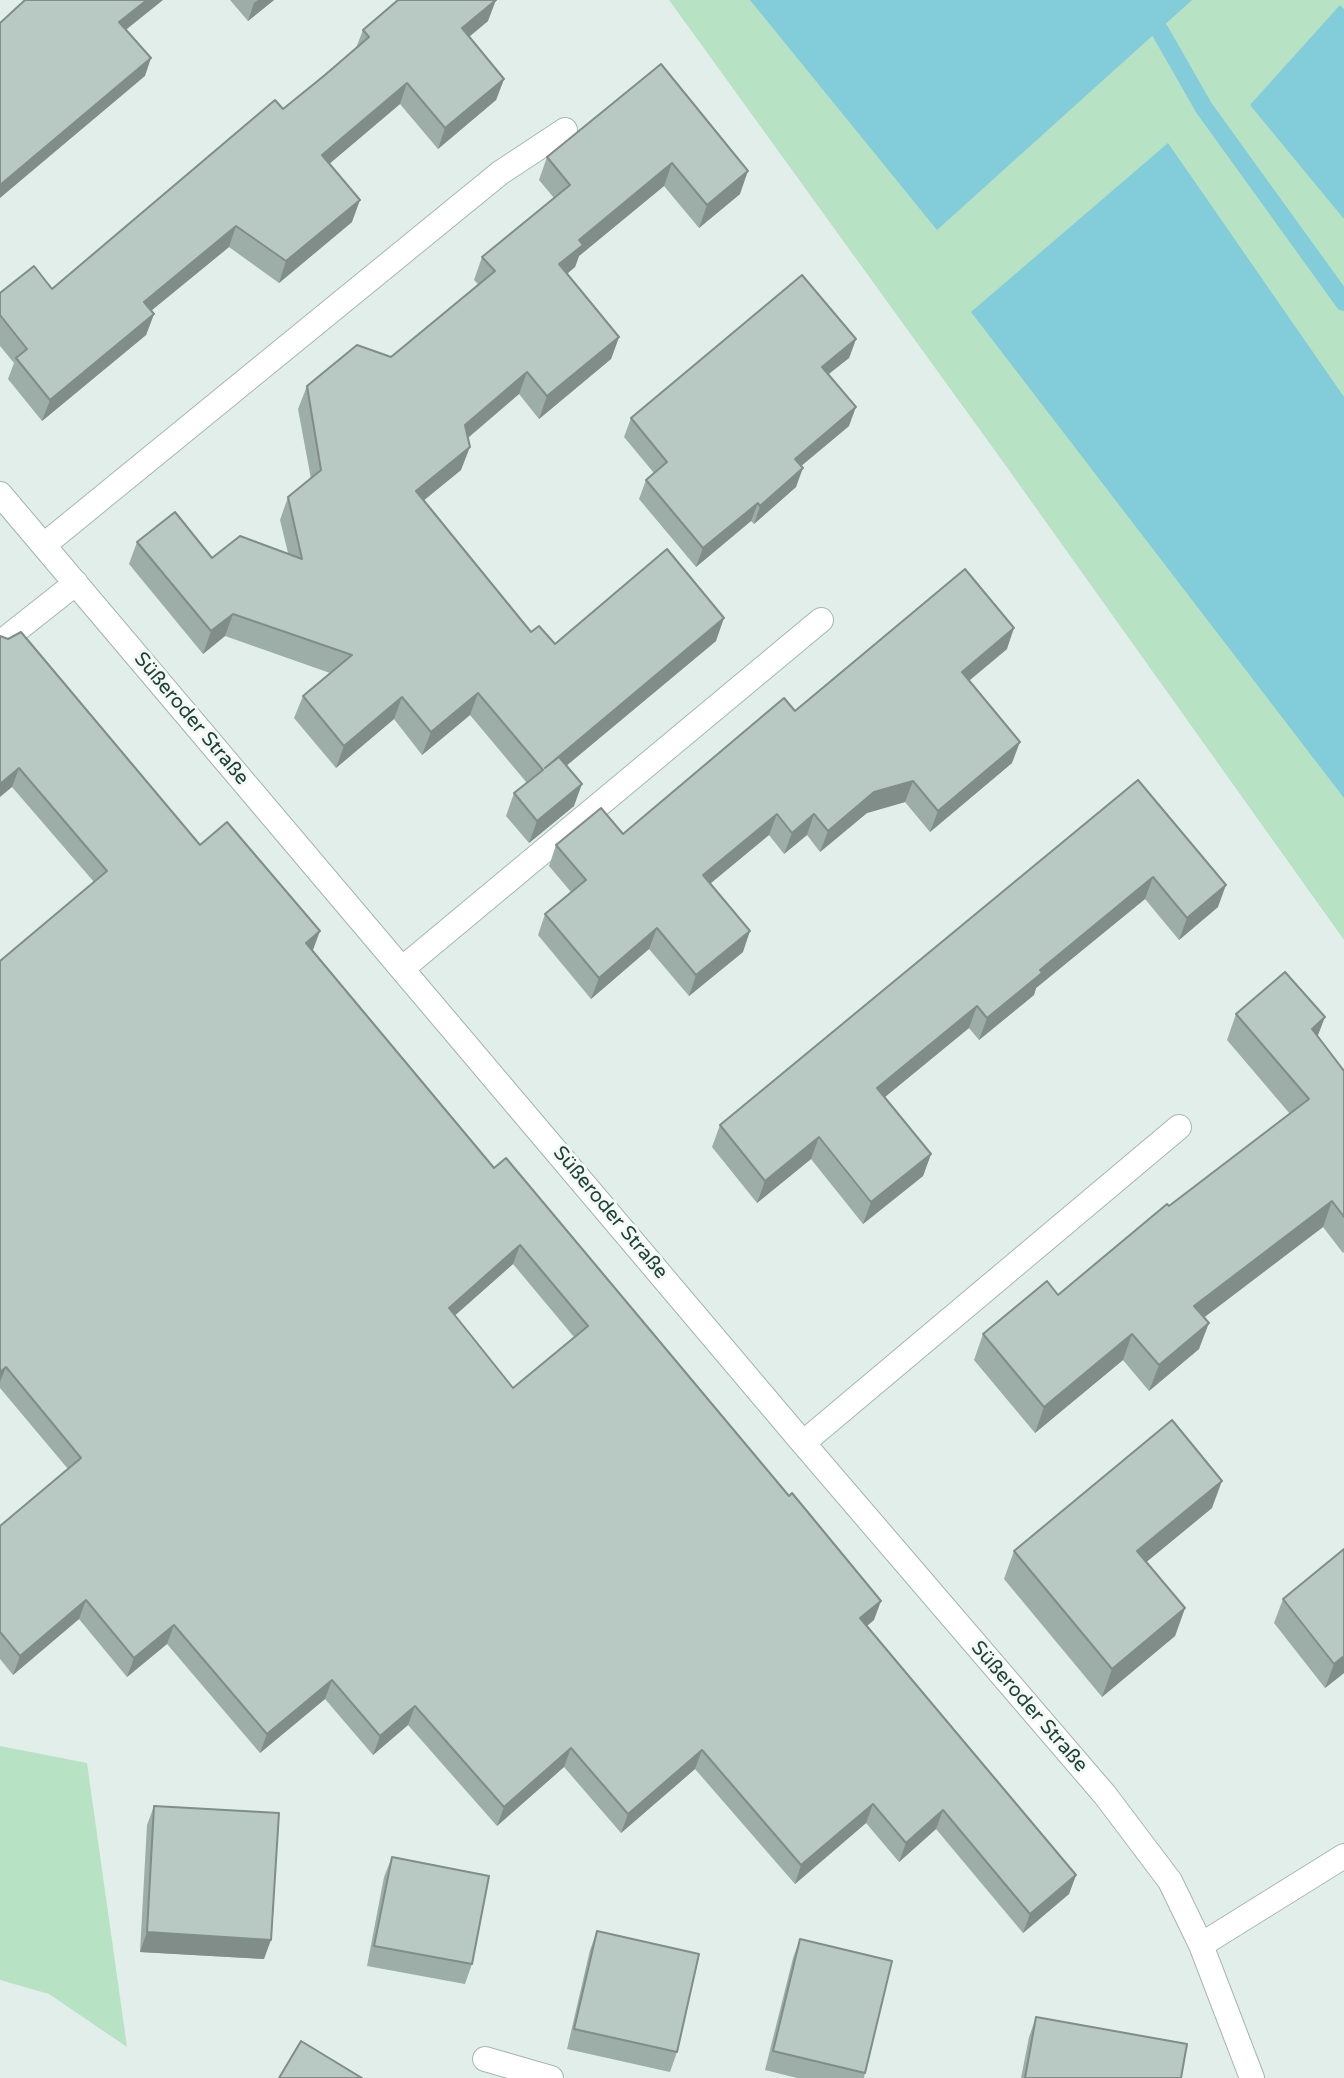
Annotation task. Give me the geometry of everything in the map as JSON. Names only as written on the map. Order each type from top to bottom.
[{"type":"street","points":[[44,545],[500,173],[565,130]]},
{"type":"street","name":"Süßeroder Straße","points":[[0,494],[1105,1795],[1170,1881],[1201,1945],[1252,2078]]},
{"type":"street","points":[[0,643],[76,583]]},
{"type":"street","points":[[403,968],[821,620]]},
{"type":"street","points":[[803,1443],[1179,1127]]},
{"type":"street","points":[[1201,1945],[1344,1856]]},
{"type":"street","points":[[485,2059],[551,2078]]},
{"type":"green space","points":[[669,0],[1344,0],[1344,940],[1006,466]]},
{"type":"green space","points":[[0,1746],[87,1763],[127,2047],[49,1994],[0,1980]]},
{"type":"water","points":[[750,0],[1192,0],[937,230]]},
{"type":"water","points":[[1340,5],[1344,9],[1344,219],[1250,105]]},
{"type":"water","points":[[1168,143],[1344,397],[1344,798],[971,312]]},
{"type":"building","points":[[25,0],[147,0],[119,22],[151,58],[0,185],[0,23]]},
{"type":"building","points":[[398,0],[496,0],[462,28],[504,79],[445,128],[407,83],[322,155],[360,200],[286,261],[236,226],[144,302],[154,314],[50,400],[16,358],[27,349],[0,315],[0,293],[34,266],[52,289],[275,100],[283,109],[325,75],[369,37],[363,30]]},
{"type":"building","points":[[661,64],[748,171],[707,205],[672,163],[579,240],[583,245],[559,264],[619,337],[547,396],[527,372],[465,425],[470,447],[416,491],[531,632],[539,626],[555,644],[667,549],[724,618],[545,768],[559,757],[582,784],[537,821],[514,793],[543,770],[478,693],[431,732],[402,697],[344,746],[303,696],[352,655],[233,614],[211,631],[137,542],[175,512],[212,558],[240,536],[302,559],[288,497],[321,470],[307,386],[357,345],[391,357],[495,271],[482,257],[570,185],[547,157]]},
{"type":"building","points":[[802,275],[856,339],[822,367],[856,407],[795,459],[803,468],[760,506],[758,503],[703,548],[646,480],[667,462],[631,418]]},
{"type":"building","points":[[965,569],[1014,628],[962,672],[1020,742],[938,811],[913,781],[874,792],[828,831],[814,814],[792,833],[777,814],[703,875],[750,931],[696,975],[657,928],[599,978],[545,914],[586,880],[556,845],[601,808],[623,834],[784,698],[795,711]]},
{"type":"building","points":[[21,632],[200,845],[227,822],[320,931],[306,943],[494,1168],[506,1158],[881,1601],[860,1618],[1076,1875],[1030,1914],[943,1810],[906,1843],[873,1804],[801,1865],[702,1750],[628,1814],[571,1748],[504,1807],[415,1706],[380,1736],[332,1680],[267,1734],[174,1625],[134,1658],[86,1600],[20,1656],[0,1632],[0,1526],[81,1458],[6,1367],[0,1372],[0,961],[107,871],[19,768],[0,784],[0,636],[8,639]],"holes":[[[520,1245],[588,1326],[513,1388],[449,1308]]]},
{"type":"building","points":[[1138,780],[1226,885],[1187,918],[1153,877],[987,1018],[977,1006],[877,1088],[931,1154],[871,1202],[819,1137],[765,1181],[720,1125]]},
{"type":"building","points":[[1285,972],[1325,1017],[1312,1029],[1344,1071],[1344,1217],[1332,1201],[1194,1306],[1209,1323],[1159,1365],[1132,1334],[1044,1407],[983,1334],[1047,1281],[1058,1295],[1167,1204],[1169,1206],[1309,1099],[1236,1014]]},
{"type":"building","points":[[1172,1420],[1222,1481],[1137,1551],[1185,1608],[1112,1669],[1014,1551]]},
{"type":"building","points":[[1344,1549],[1344,1656],[1334,1664],[1283,1599]]},
{"type":"building","points":[[154,1806],[279,1813],[271,1940],[147,1932]]},
{"type":"building","points":[[392,1857],[489,1876],[472,1964],[374,1946]]},
{"type":"building","points":[[597,1931],[699,1954],[677,2052],[574,2029]]},
{"type":"building","points":[[800,1939],[892,1961],[865,2073],[773,2051]]},
{"type":"building","points":[[1036,2017],[1187,2044],[1181,2078],[1025,2078]]},
{"type":"building","points":[[301,2041],[362,2078],[279,2078]]},
{"type":"waterway","points":[[1160,31],[1204,108],[1344,302]]}]
